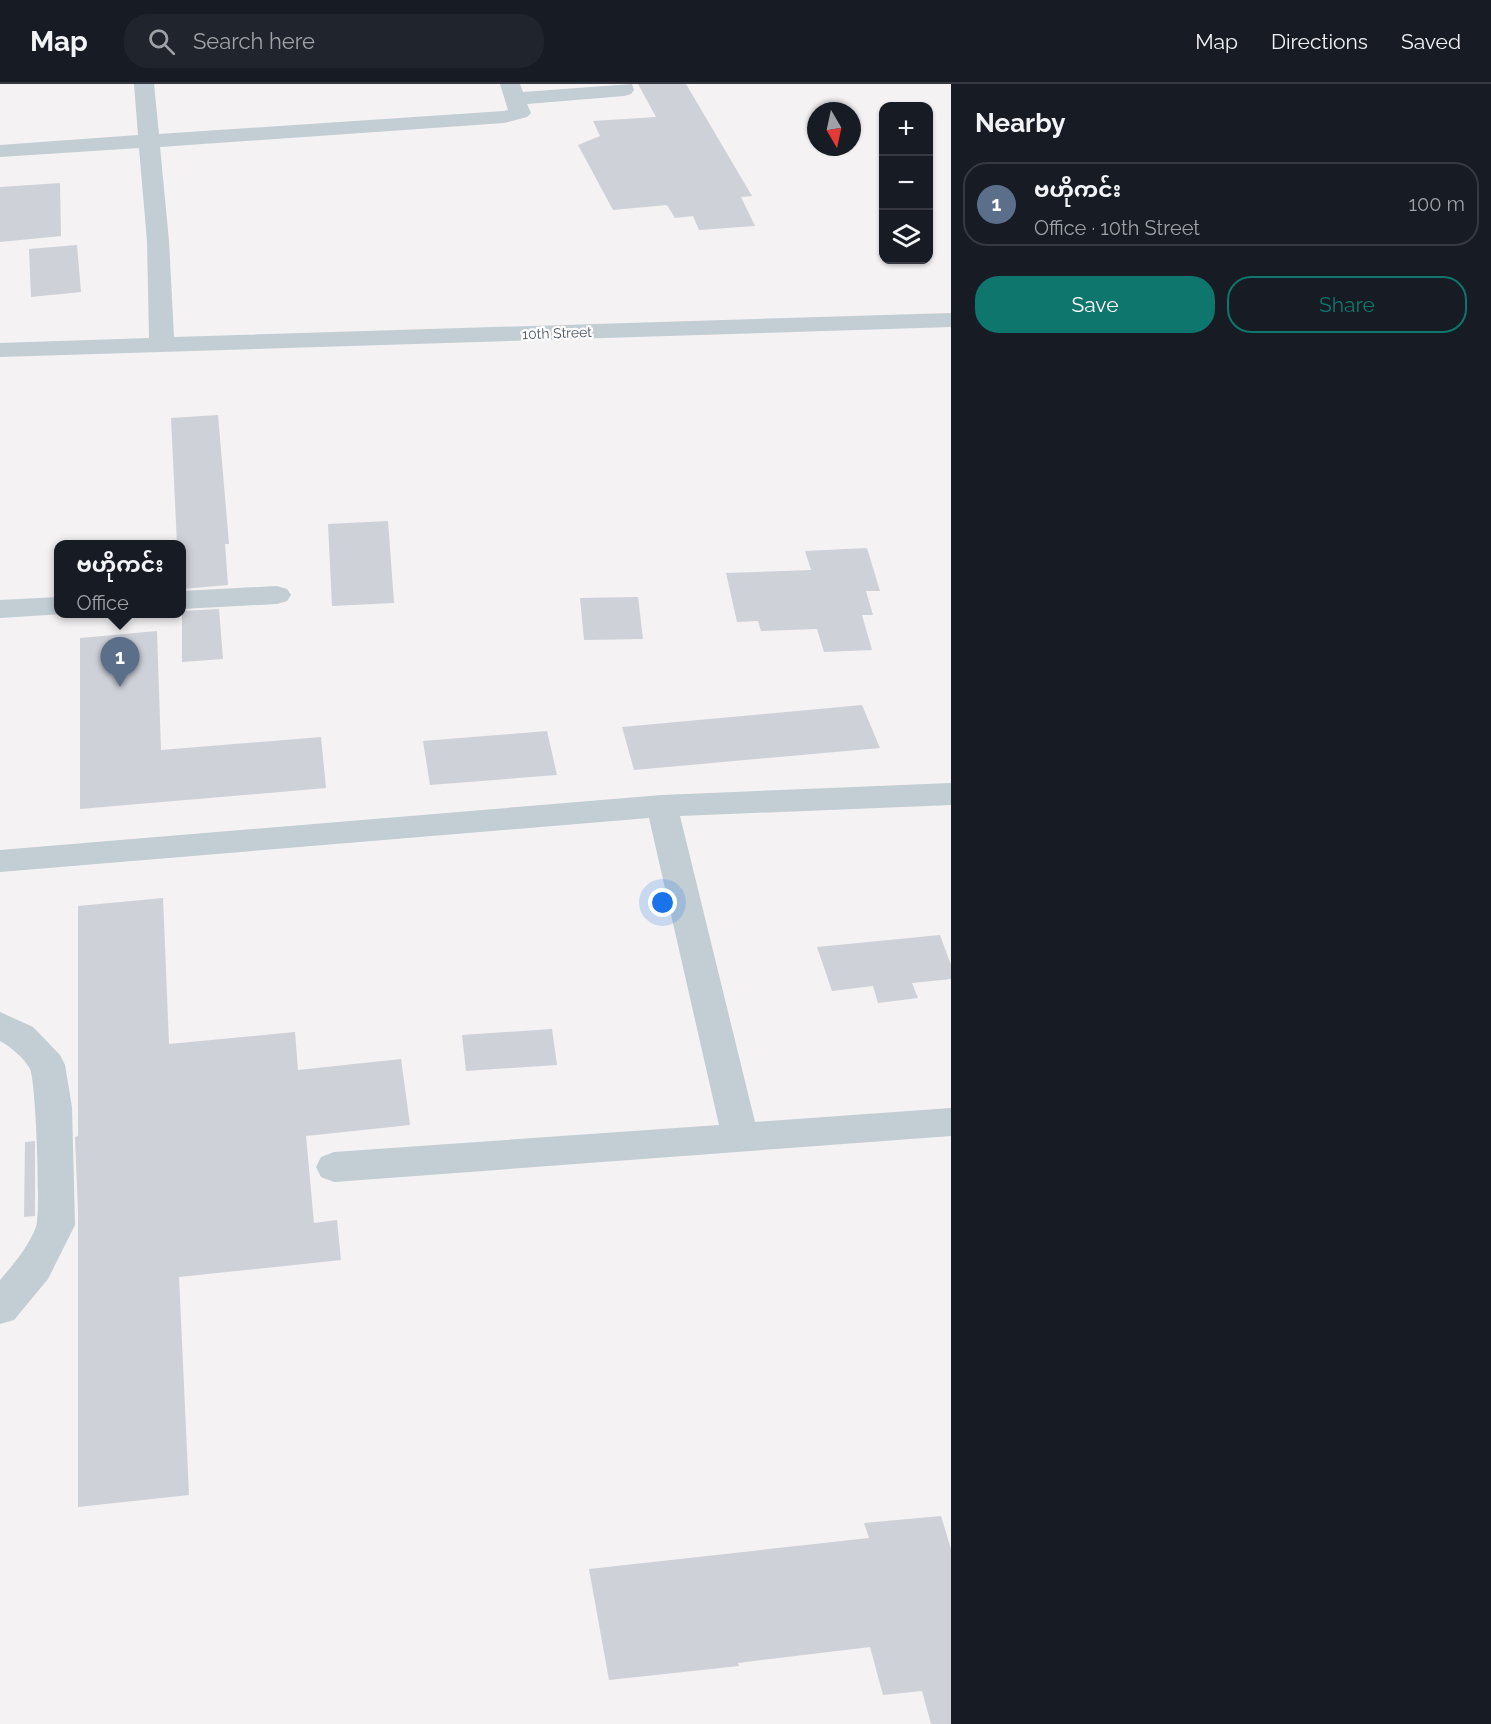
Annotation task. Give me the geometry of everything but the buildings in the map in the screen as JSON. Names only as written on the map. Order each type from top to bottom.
[{"type":"street","points":[[144,84],[158,241],[162,346]]},
{"type":"street","points":[[0,151],[504,117],[520,113],[513,92],[624,90],[622,84]]},
{"type":"street","name":"10th Street","points":[[0,350],[951,320]]},
{"type":"street","points":[[186,600],[277,595]]},
{"type":"street","points":[[0,609],[54,606]]},
{"type":"street","points":[[0,861],[662,806],[951,794]]},
{"type":"street","points":[[662,806],[741,1138]]},
{"type":"street","points":[[0,1025],[21,1036],[47,1065],[54,1107],[56,1225],[34,1268],[0,1308]]},
{"type":"street","points":[[334,1167],[951,1122]]},
{"type":"place","name":"ဗဟိုကင်း","points":[[120,687]]}]
